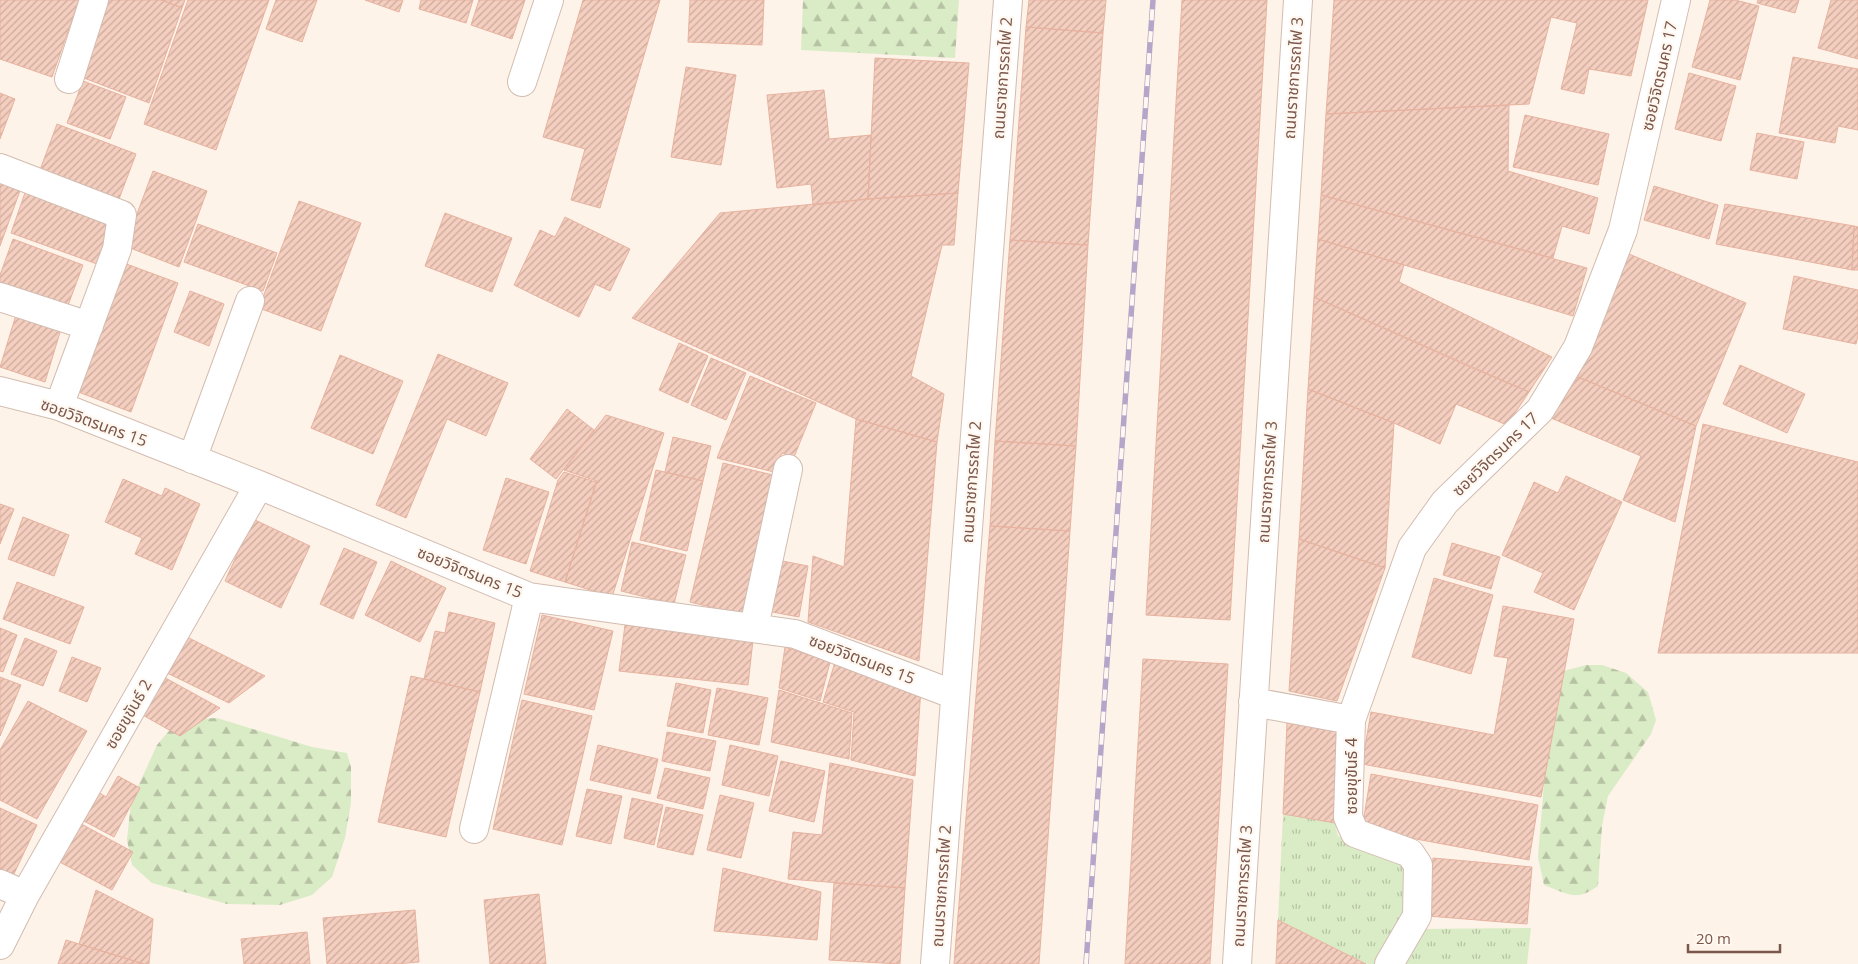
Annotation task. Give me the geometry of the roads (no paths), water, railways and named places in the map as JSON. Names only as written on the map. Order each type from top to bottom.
[{"type":"street","points":[[69,79],[94,0]]},
{"type":"street","points":[[522,82],[549,0]]},
{"type":"street","name":"ถนนราชการรถไฟ 2","points":[[935,964],[1008,0]]},
{"type":"street","name":"ถนนราชการรถไฟ 3","points":[[1237,964],[1298,0]]},
{"type":"street","name":"ซอยวิจิตรนคร 17","points":[[1351,720],[1412,548],[1445,502],[1540,410],[1578,347],[1623,230],[1676,0]]},
{"type":"street","points":[[0,168],[122,216],[117,249],[58,406]]},
{"type":"street","points":[[0,297],[89,326]]},
{"type":"street","points":[[192,458],[250,301]]},
{"type":"street","name":"ซอยวิจิตรนคร 15","points":[[0,391],[58,406],[192,458],[529,597],[795,634],[955,694]]},
{"type":"street","points":[[754,627],[788,470]]},
{"type":"street","name":"ซอยขุขันธ์ 2","points":[[0,945],[25,895],[259,485]]},
{"type":"street","points":[[474,829],[529,597]]},
{"type":"street","points":[[1253,702],[1351,720]]},
{"type":"street","name":"ซอยขุขันธ์ 4","points":[[1351,720],[1348,817],[1355,833],[1410,853],[1418,865],[1417,916],[1389,964]]},
{"type":"street","points":[[0,884],[25,895]]},
{"type":"railway","points":[[1086,964],[1153,0]]}]
